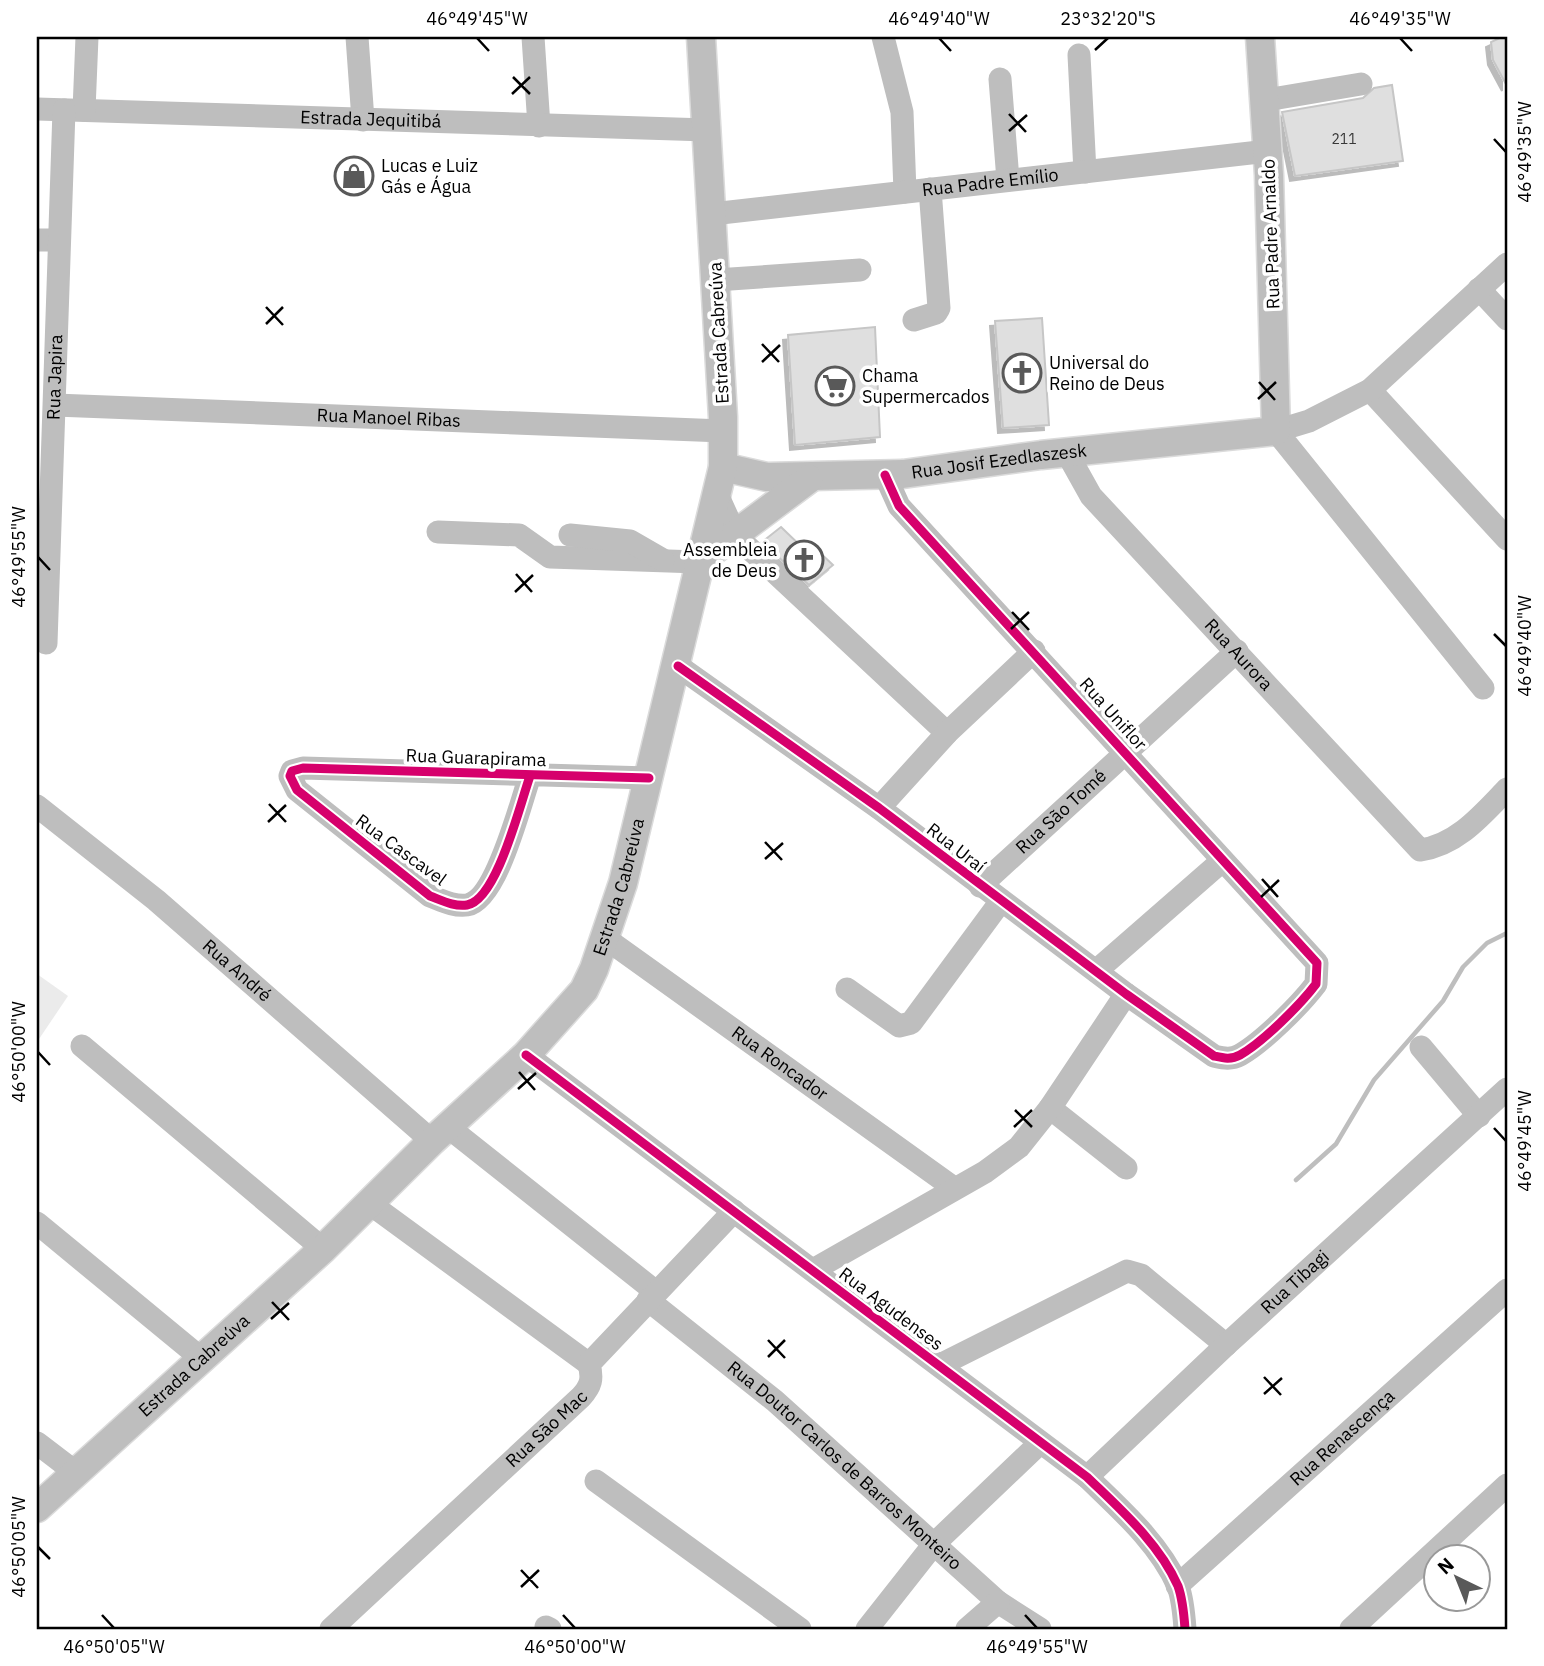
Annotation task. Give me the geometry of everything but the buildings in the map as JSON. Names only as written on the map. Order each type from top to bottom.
[{"type":"main road","name":"Estrada Cabreúva","points":[[37,1508],[323,1250],[440,1134],[526,1055],[584,990],[623,883],[678,666],[698,562],[719,480],[723,431],[701,37]]},
{"type":"main road","name":"Rua Padre Arnaldo","points":[[1260,37],[1266,100],[1276,431]]},
{"type":"main road","name":"Rua Josif Ezedlaszesk","points":[[719,480],[885,475],[1276,431]]},
{"type":"main road","points":[[698,562],[809,479]]},
{"type":"street","name":"Rua Japira","points":[[46,643],[43,577],[44,466],[55,405],[47,240],[87,37]]},
{"type":"street","points":[[357,37],[363,120]]},
{"type":"street","points":[[533,37],[539,126]]},
{"type":"street","points":[[883,37],[902,111],[905,192]]},
{"type":"street","points":[[1079,55],[1085,172]]},
{"type":"street","points":[[1000,79],[1008,180]]},
{"type":"street","points":[[1266,100],[1362,85]]},
{"type":"street","name":"Estrada Jequitibá","points":[[37,108],[707,130]]},
{"type":"street","name":"Rua Padre Emílio","points":[[712,214],[1268,151]]},
{"type":"street","points":[[914,320],[936,313],[939,308],[930,189]]},
{"type":"street","points":[[1483,688],[1276,431],[1309,421],[1370,390],[1507,264]]},
{"type":"street","points":[[716,280],[860,270]]},
{"type":"street","points":[[1479,289],[1507,319]]},
{"type":"street","points":[[1370,390],[1507,539]]},
{"type":"street","name":"Rua Manoel Ribas","points":[[55,405],[723,431]]},
{"type":"street","name":"Rua Aurora","points":[[1067,453],[1091,496],[1420,850],[1439,848],[1458,836],[1507,789]]},
{"type":"street","name":"Rua Uniflor","points":[[885,475],[899,506],[1317,963],[1318,973],[1309,993],[1240,1055],[1225,1059],[1214,1056]]},
{"type":"street","points":[[719,480],[736,536],[947,733]]},
{"type":"street","points":[[438,532],[519,535],[550,557],[698,562]]},
{"type":"street","points":[[570,536],[630,541],[664,561]]},
{"type":"street","points":[[878,808],[947,733],[1034,651]]},
{"type":"street","name":"Rua São Tomé","points":[[980,886],[1237,652]]},
{"type":"street","name":"Rua Uraí","points":[[678,666],[878,808],[1000,901],[1214,1056]]},
{"type":"street","name":"Rua Guarapirama","points":[[303,768],[649,778]]},
{"type":"street","name":"Rua Cascavel","points":[[303,768],[292,771],[290,776],[297,790],[430,896],[456,905],[469,905],[479,899],[493,882],[530,776]]},
{"type":"street","name":"Rua André","points":[[37,806],[156,900],[440,1134]]},
{"type":"street","points":[[1096,971],[1222,861]]},
{"type":"street","points":[[847,989],[899,1026],[911,1023],[1000,901]]},
{"type":"street","name":"Rua Roncador","points":[[605,938],[954,1188]]},
{"type":"street","points":[[813,1270],[1004,1159],[1019,1147],[1050,1108],[1126,994]]},
{"type":"street","points":[[82,1046],[323,1250]]},
{"type":"street","points":[[1421,1047],[1479,1116]]},
{"type":"street","name":"Rua Agudenses","points":[[526,1055],[1087,1477],[1141,1531],[1177,1586],[1185,1629]]},
{"type":"street","name":"Rua Tibagi","points":[[1087,1477],[1226,1345],[1507,1089]]},
{"type":"street","points":[[1050,1108],[1126,1168]]},
{"type":"street","name":"Rua Doutor Carlos de Barros Monteiro","points":[[440,1134],[652,1296],[775,1401],[998,1602],[1040,1629]]},
{"type":"street","points":[[369,1203],[589,1364]]},
{"type":"street","name":"Rua São Mac","points":[[331,1629],[581,1397],[590,1387],[589,1364],[734,1211]]},
{"type":"street","points":[[37,1223],[202,1359]]},
{"type":"street","points":[[940,1364],[1127,1271],[1141,1275],[1226,1345]]},
{"type":"street","name":"Rua Renascença","points":[[1177,1586],[1507,1290]]},
{"type":"street","points":[[37,1443],[75,1472]]},
{"type":"street","points":[[867,1629],[934,1544],[1040,1443]]},
{"type":"street","points":[[596,1481],[792,1627]]},
{"type":"street","points":[[1351,1629],[1507,1487]]},
{"type":"street","points":[[967,1629],[998,1602]]},
{"type":"shaded area","points":[[37,974],[68,996],[37,1042]]},
{"type":"waterway","points":[[1296,1180],[1336,1144],[1374,1080],[1443,1001],[1463,967],[1487,943],[1507,933]]},
{"type":"cycle path","points":[[678,666],[879,808],[1126,994],[1214,1056],[1230,1058],[1240,1055],[1281,1023],[1316,984],[1317,963],[899,506],[885,475]]},
{"type":"cycle path","points":[[530,776],[514,828],[497,869],[488,887],[478,899],[467,905],[448,903],[430,896],[297,790],[290,776],[292,771],[303,768],[649,778]]},
{"type":"cycle path","points":[[526,1055],[1087,1477],[1138,1527],[1170,1570],[1178,1586],[1185,1629]]},
{"type":"place","name":"Lucas e Luiz Gás e Água","points":[[354,176]]},
{"type":"place","name":"Universal do Reino de Deus","points":[[1022,373]]},
{"type":"place","name":"Chama Supermercados","points":[[835,386]]},
{"type":"place","name":"Assembleia de Deus","points":[[804,560]]}]
